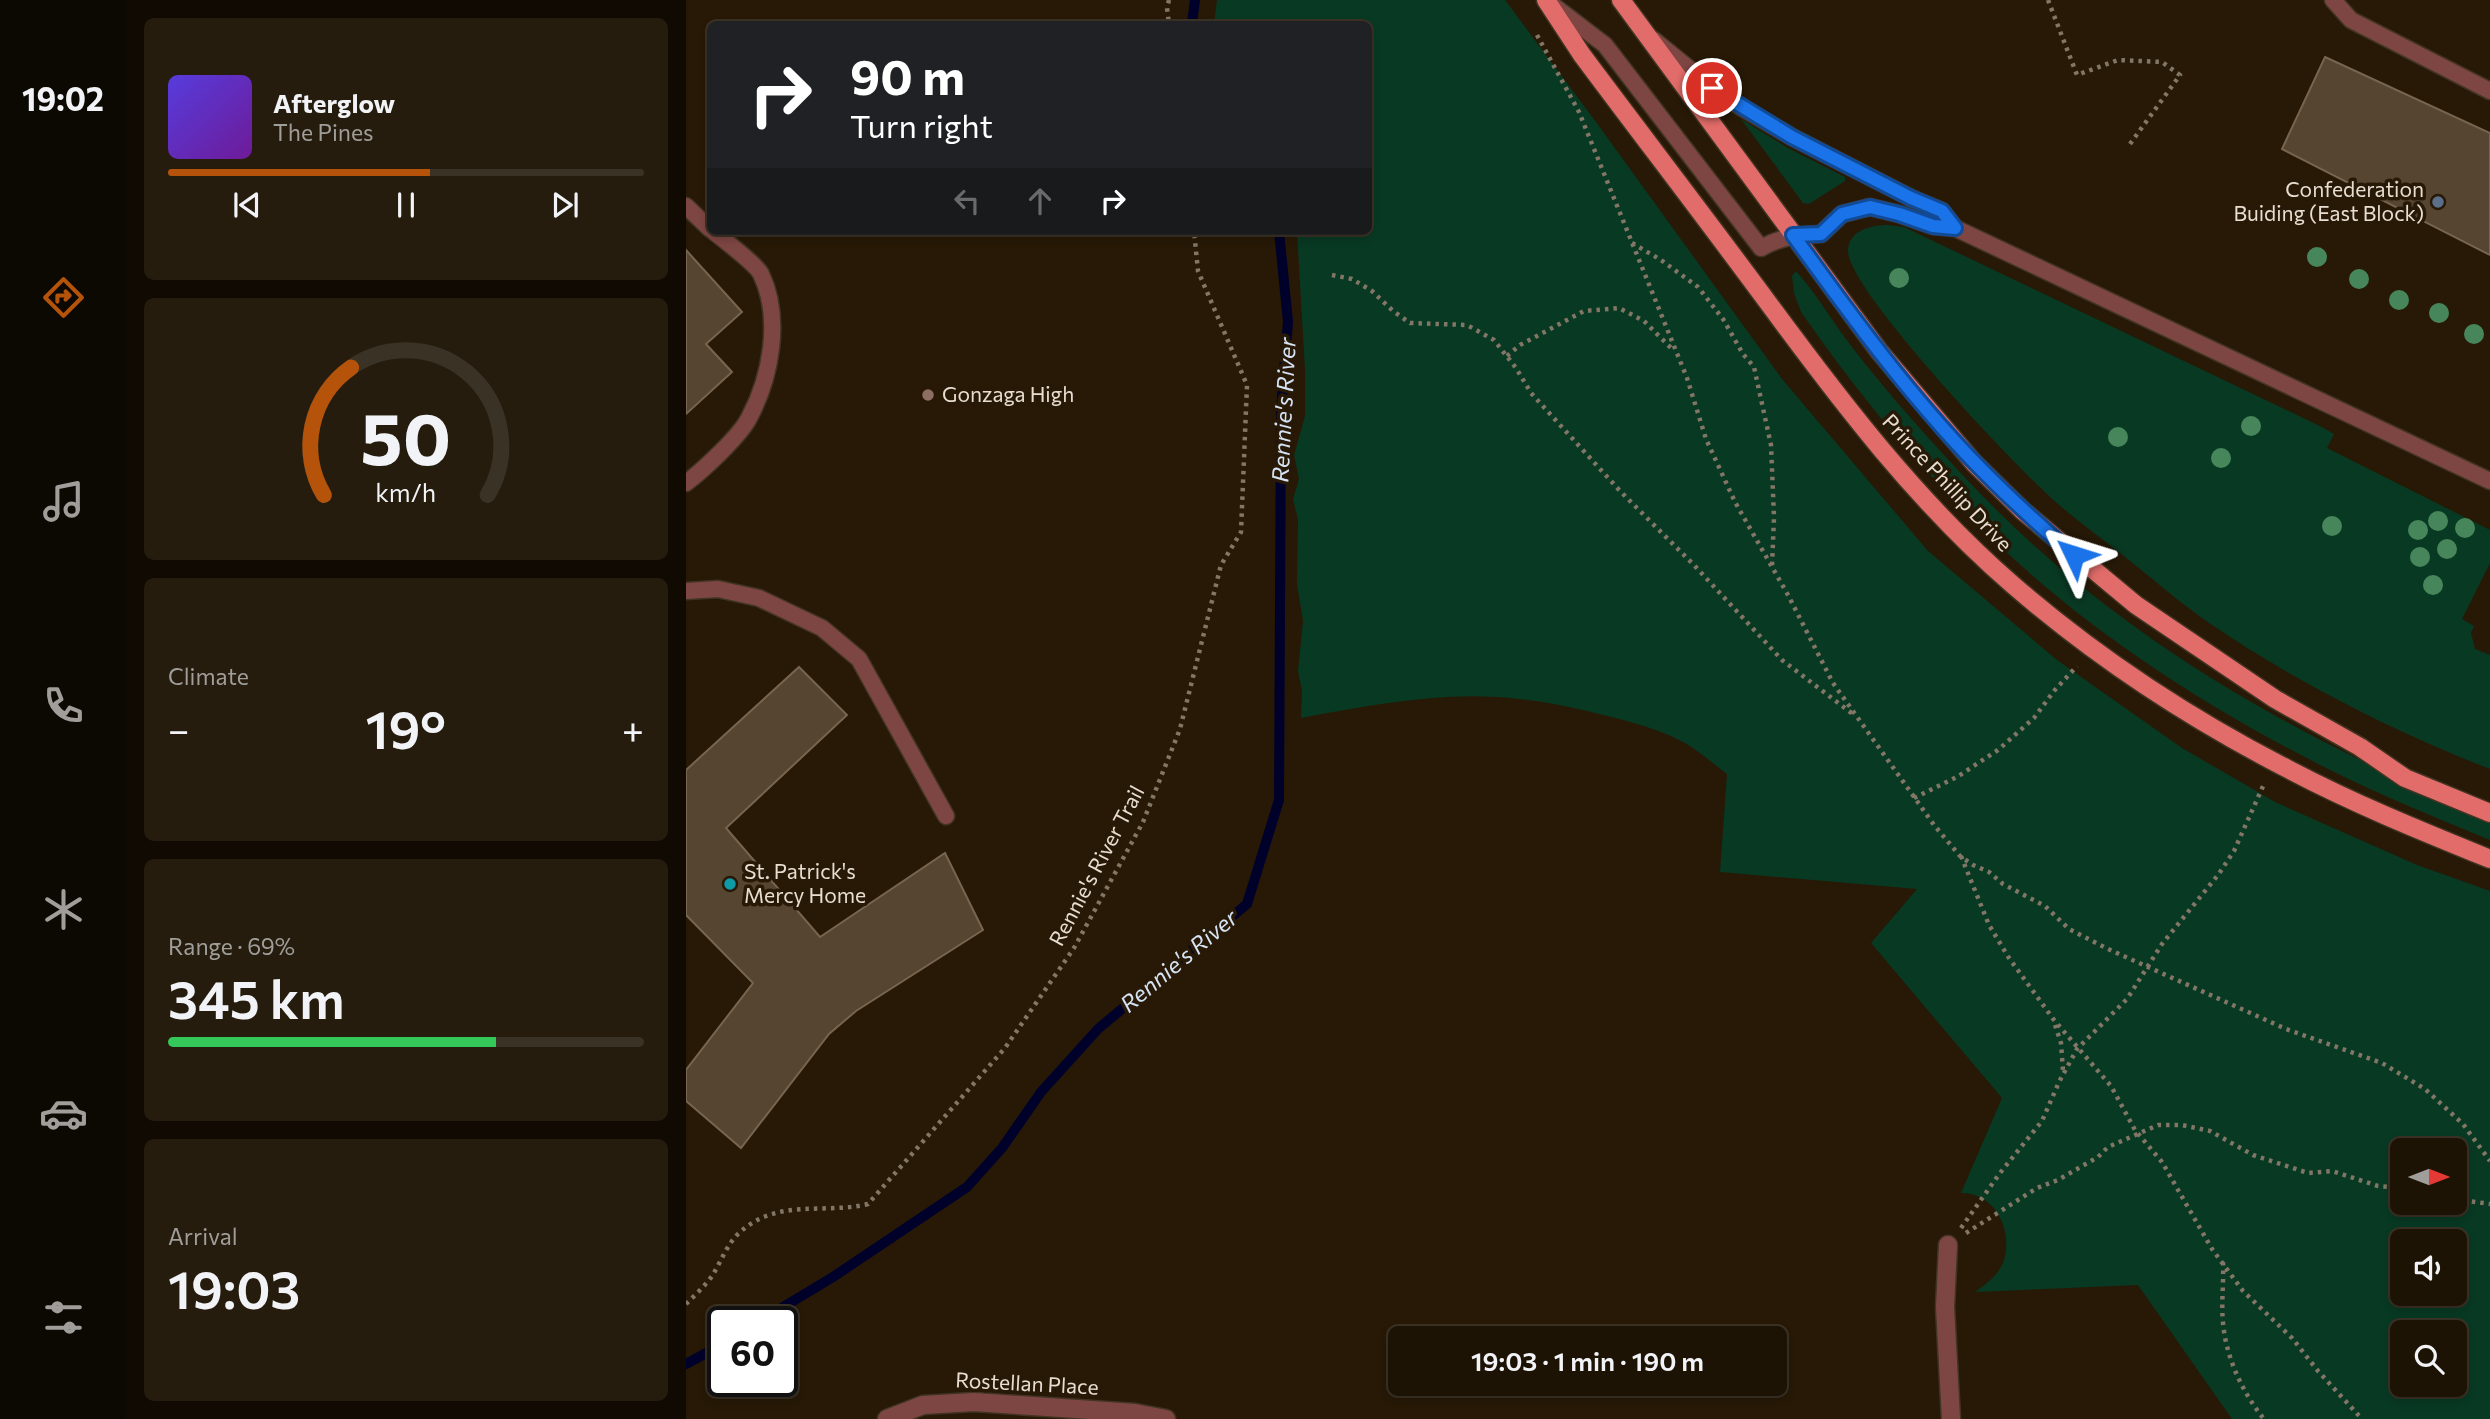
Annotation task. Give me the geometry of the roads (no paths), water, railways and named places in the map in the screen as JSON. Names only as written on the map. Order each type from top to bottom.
[{"type":"main road","name":"Prince Phillip Drive","points":[[1546,0],[1582,55],[1821,377],[1924,498],[2011,583],[2127,672],[2228,736],[2342,796],[2490,859]]},
{"type":"main road","name":"Prince Phillip Drive","points":[[1621,0],[1879,351],[1974,463],[2023,511],[2136,605],[2275,699],[2360,747],[2404,778],[2490,813]]},
{"type":"street","points":[[1948,1245],[1945,1307],[1951,1419]]},
{"type":"street","name":"Rostellan Place","points":[[887,1419],[923,1405],[974,1402],[1135,1413],[1166,1419]]},
{"type":"lane","points":[[1546,0],[1605,45],[1761,248],[1774,240],[1793,235],[1821,234],[1842,214],[1870,207],[1933,226],[1955,228],[2490,481]]},
{"type":"lane","points":[[2333,0],[2351,20],[2490,91]]},
{"type":"lane","points":[[1648,36],[1724,97],[1792,137],[1942,211],[1955,228]]},
{"type":"lane","points":[[686,206],[707,225]]},
{"type":"lane","points":[[686,483],[702,471],[748,421],[765,381],[772,352],[771,310],[760,272],[718,235]]},
{"type":"lane","points":[[686,591],[718,589],[759,598],[822,628],[859,659],[946,816]]},
{"type":"waterway","name":"Rennie's River","points":[[1192,21],[1195,0]]},
{"type":"waterway","name":"Rennie's River","points":[[785,1306],[967,1187],[1002,1148],[1041,1092],[1098,1029],[1247,904],[1279,800],[1281,410],[1288,322],[1279,235]]},
{"type":"waterway","name":"Rennie's River","points":[[686,1364],[707,1353]]},
{"type":"place","name":"Confederation Buiding (East Block)","points":[[2438,202]]},
{"type":"place","name":"Gonzaga High","points":[[928,395]]},
{"type":"place","name":"St. Patrick's Mercy Home","points":[[730,884]]}]
